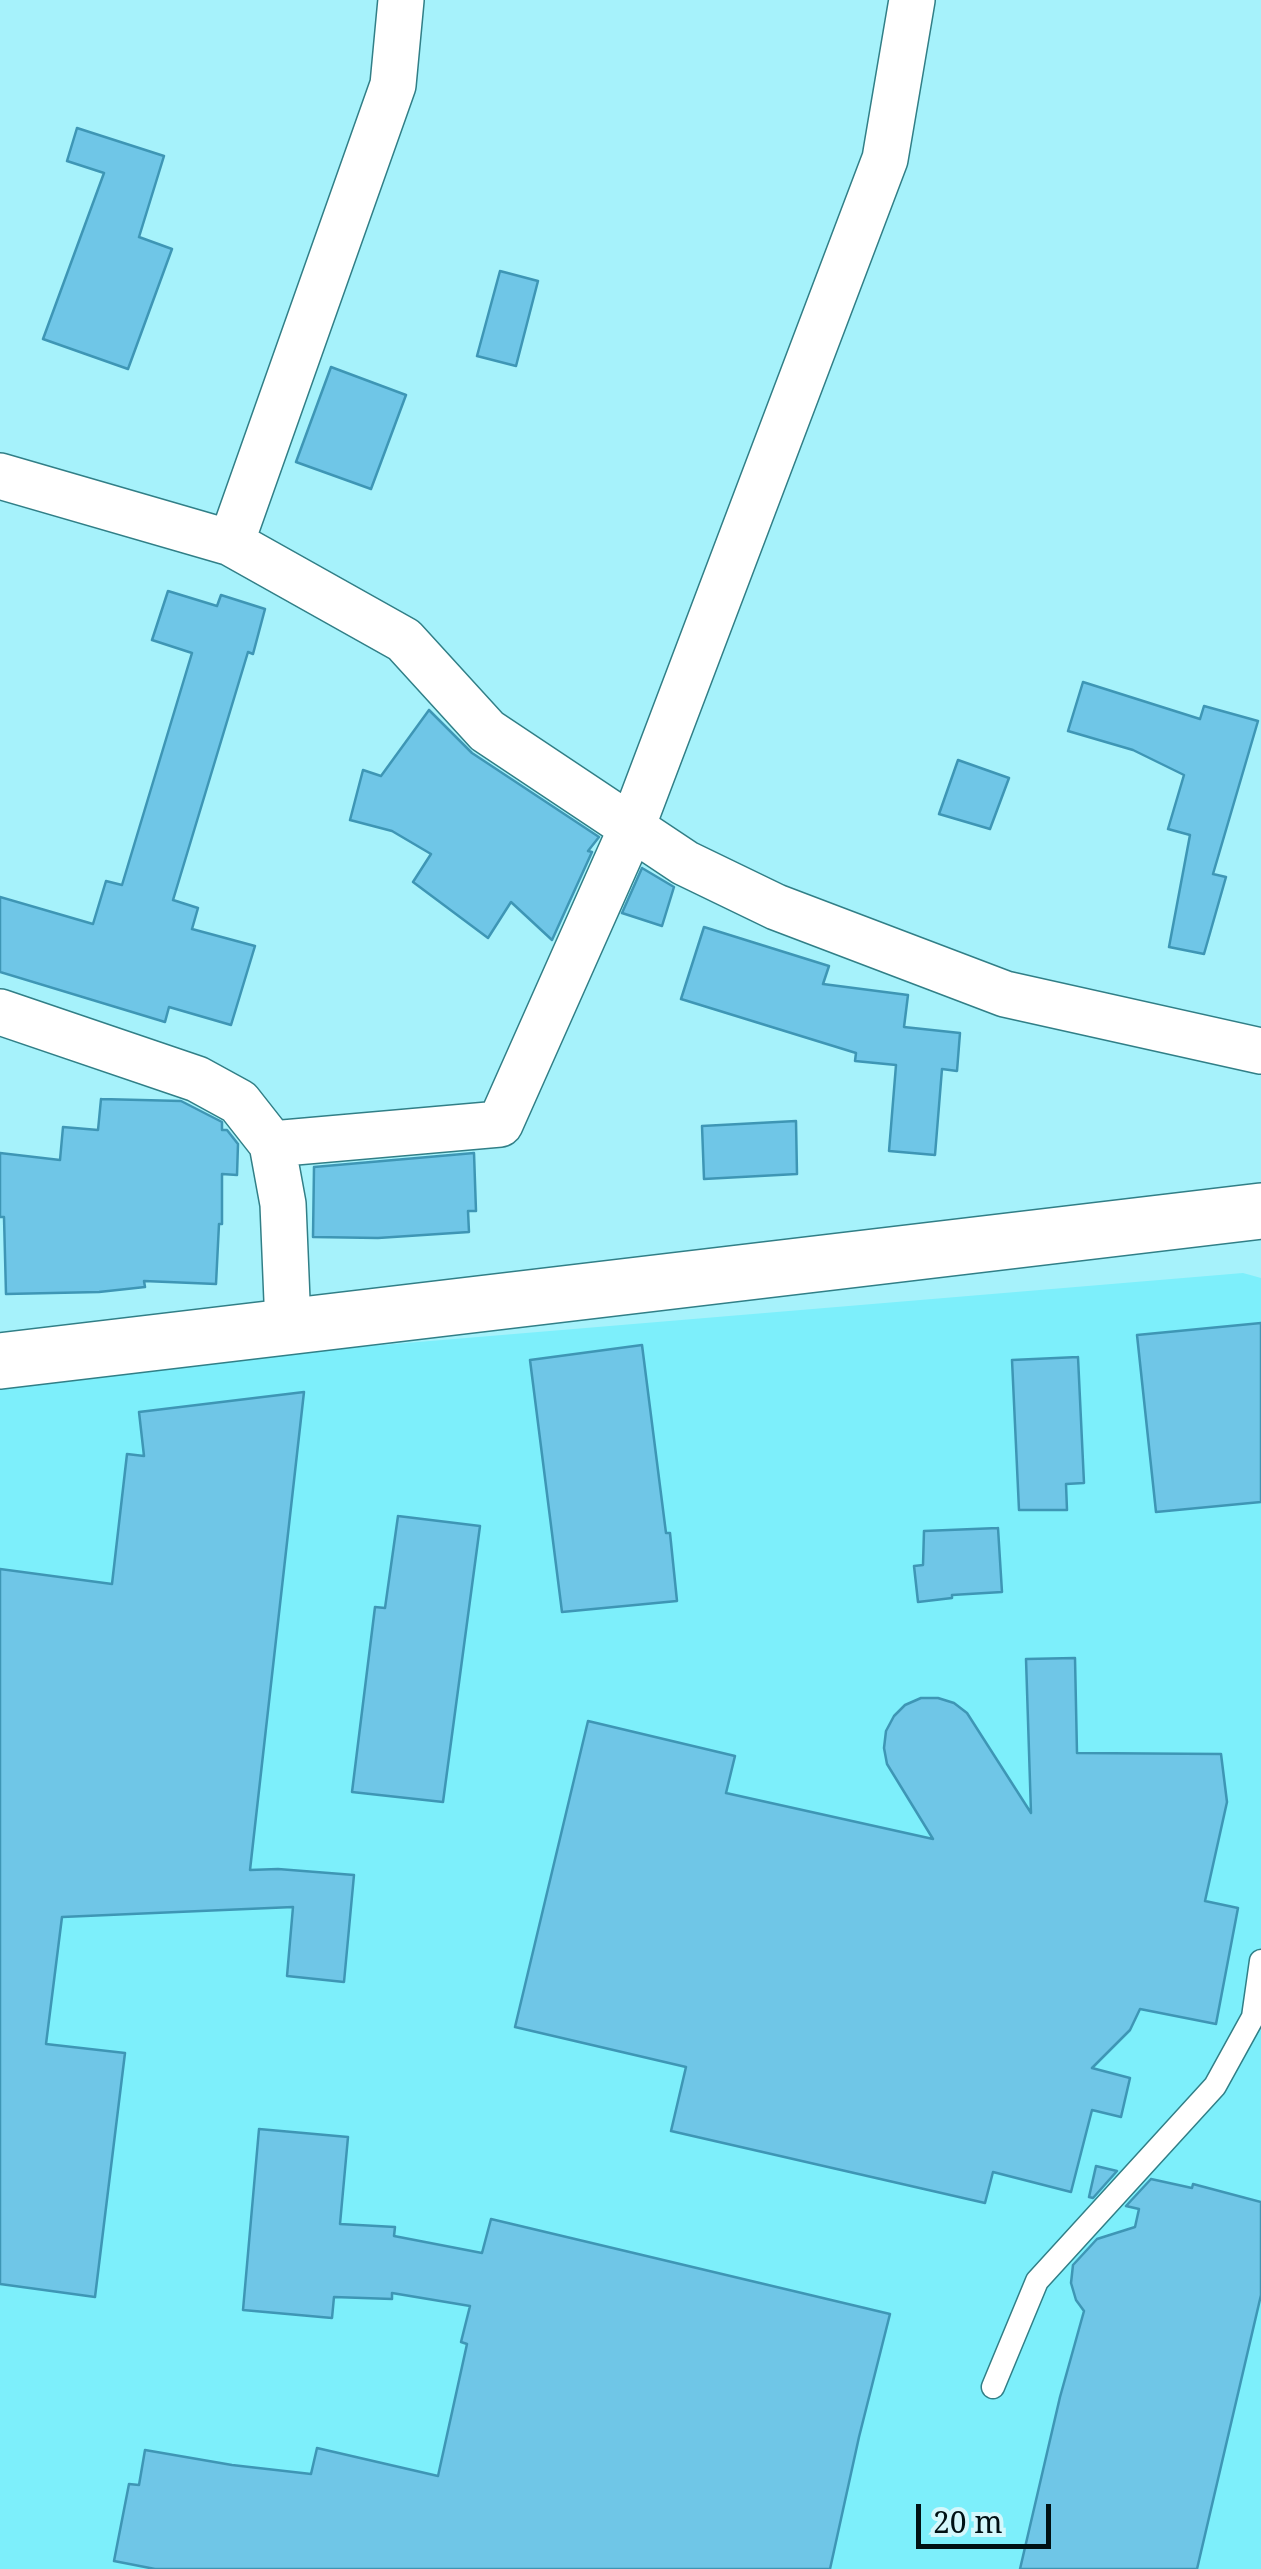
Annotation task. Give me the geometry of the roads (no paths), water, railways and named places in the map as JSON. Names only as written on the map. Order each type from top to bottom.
[{"type":"street","points":[[231,543],[393,85],[400,0]]},
{"type":"street","points":[[272,1144],[500,1124],[632,827],[884,160],[912,0]]},
{"type":"street","points":[[0,476],[231,543],[404,640],[487,731],[685,863],[776,908],[1005,994],[1261,1051]]},
{"type":"street","points":[[0,1012],[197,1078],[239,1102],[272,1144],[283,1204],[288,1324]]},
{"type":"street","points":[[0,1361],[1261,1211]]},
{"type":"lane","points":[[992,2387],[1037,2280],[1215,2086],[1253,2017],[1261,1961]]}]
